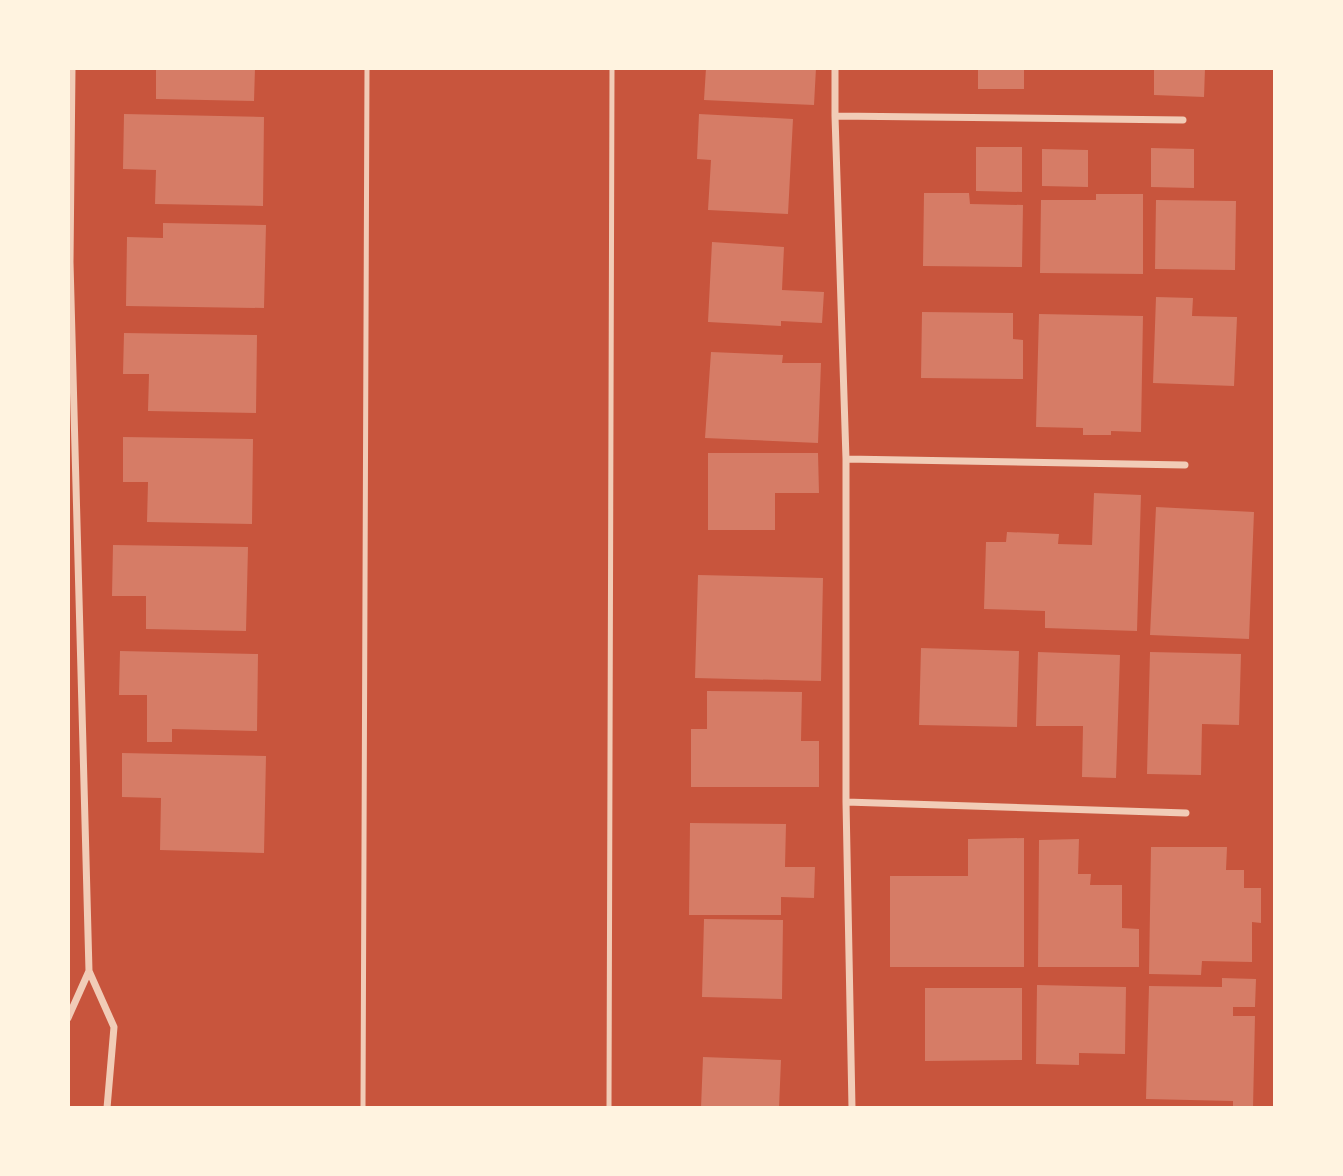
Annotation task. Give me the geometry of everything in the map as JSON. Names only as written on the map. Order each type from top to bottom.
[{"type":"street","points":[[72,68],[71,262],[89,971],[114,1027],[107,1108]]},
{"type":"street","points":[[835,68],[846,459],[846,802],[852,1108]]},
{"type":"street","points":[[835,116],[1183,120]]},
{"type":"street","points":[[846,459],[1185,466]]},
{"type":"street","points":[[846,802],[1186,813]]},
{"type":"street","points":[[68,1018],[89,971]]},
{"type":"lane","points":[[363,1108],[367,68]]},
{"type":"lane","points":[[609,1108],[612,68]]},
{"type":"building","points":[[156,68],[255,68],[254,101],[156,99]]},
{"type":"building","points":[[706,68],[816,68],[814,105],[704,100]]},
{"type":"building","points":[[978,68],[1024,68],[1024,89],[978,89]]},
{"type":"building","points":[[1154,68],[1205,68],[1204,97],[1154,95]]},
{"type":"building","points":[[124,114],[264,117],[263,206],[155,204],[156,170],[123,169]]},
{"type":"building","points":[[699,114],[793,119],[788,214],[708,210],[711,160],[697,159]]},
{"type":"building","points":[[976,147],[1022,147],[1022,192],[976,191]]},
{"type":"building","points":[[1151,148],[1194,149],[1194,188],[1151,187]]},
{"type":"building","points":[[1042,149],[1088,150],[1088,187],[1042,186]]},
{"type":"building","points":[[924,193],[969,193],[970,204],[1023,205],[1022,267],[923,266]]},
{"type":"building","points":[[1096,194],[1143,194],[1143,274],[1040,273],[1041,200],[1096,200]]},
{"type":"building","points":[[1156,200],[1236,201],[1235,270],[1155,269]]},
{"type":"building","points":[[163,223],[266,225],[264,308],[126,306],[127,237],[163,238]]},
{"type":"building","points":[[712,242],[784,247],[782,290],[824,292],[822,323],[781,321],[781,326],[708,322]]},
{"type":"building","points":[[1156,297],[1193,298],[1192,316],[1237,317],[1234,386],[1153,383]]},
{"type":"building","points":[[922,312],[1013,313],[1013,339],[1023,340],[1023,379],[921,378]]},
{"type":"building","points":[[1039,314],[1143,316],[1141,432],[1111,431],[1111,435],[1083,435],[1083,428],[1036,427]]},
{"type":"building","points":[[124,333],[257,335],[256,413],[148,411],[149,374],[123,374]]},
{"type":"building","points":[[711,352],[783,355],[782,363],[821,363],[818,443],[705,438]]},
{"type":"building","points":[[123,437],[253,439],[252,524],[147,522],[148,482],[123,482]]},
{"type":"building","points":[[708,453],[818,453],[819,493],[775,493],[775,530],[708,530]]},
{"type":"building","points":[[1094,493],[1141,495],[1137,631],[1045,628],[1045,611],[984,609],[986,542],[1006,542],[1007,532],[1059,534],[1058,544],[1092,545]]},
{"type":"building","points":[[1156,507],[1254,512],[1249,639],[1150,635]]},
{"type":"building","points":[[113,545],[248,547],[246,631],[146,629],[146,596],[112,596]]},
{"type":"building","points":[[698,575],[823,578],[821,681],[695,678]]},
{"type":"building","points":[[921,648],[1019,651],[1017,727],[919,725]]},
{"type":"building","points":[[120,651],[258,654],[257,731],[172,729],[172,742],[147,742],[147,695],[119,695]]},
{"type":"building","points":[[1038,652],[1120,655],[1116,778],[1082,777],[1083,726],[1036,726]]},
{"type":"building","points":[[1150,652],[1241,654],[1239,725],[1202,724],[1201,775],[1147,774]]},
{"type":"building","points":[[707,691],[802,692],[801,741],[819,741],[819,787],[691,787],[691,729],[707,729]]},
{"type":"building","points":[[122,753],[266,756],[264,853],[160,850],[161,798],[122,797]]},
{"type":"building","points":[[690,823],[786,824],[785,867],[815,867],[814,898],[781,897],[781,915],[689,915]]},
{"type":"building","points":[[1024,838],[1024,967],[890,967],[890,876],[968,876],[968,839]]},
{"type":"building","points":[[1079,839],[1078,874],[1091,874],[1090,885],[1122,885],[1122,928],[1139,929],[1139,967],[1038,967],[1039,840]]},
{"type":"building","points":[[1151,847],[1227,847],[1226,870],[1244,870],[1244,888],[1261,888],[1261,923],[1252,922],[1252,962],[1202,961],[1201,975],[1149,974]]},
{"type":"building","points":[[704,919],[783,920],[782,999],[702,997]]},
{"type":"building","points":[[1222,978],[1256,979],[1255,1007],[1233,1007],[1233,1016],[1255,1016],[1253,1108],[1233,1108],[1233,1101],[1146,1099],[1149,986],[1222,987]]},
{"type":"building","points":[[1037,985],[1126,987],[1125,1054],[1079,1053],[1079,1065],[1036,1064]]},
{"type":"building","points":[[925,988],[1022,988],[1022,1060],[925,1061]]},
{"type":"building","points":[[703,1057],[781,1060],[779,1108],[701,1108]]}]
